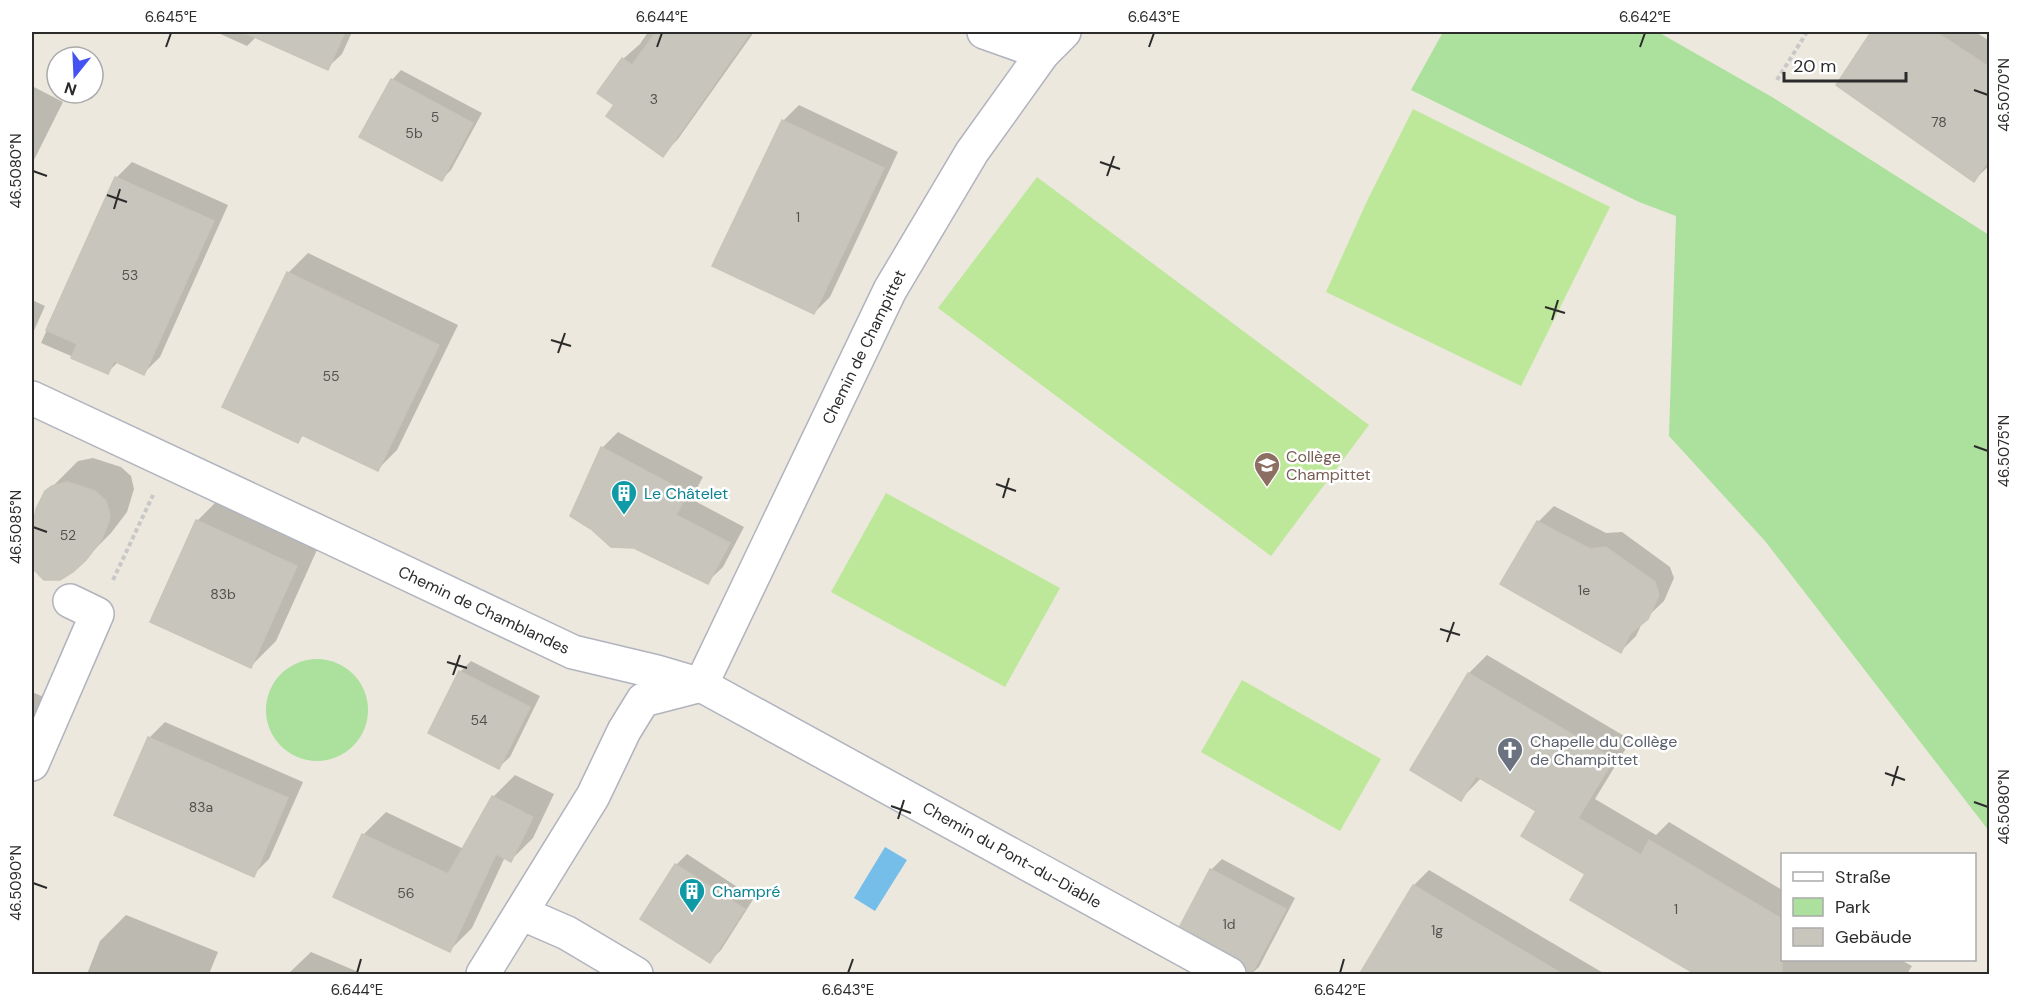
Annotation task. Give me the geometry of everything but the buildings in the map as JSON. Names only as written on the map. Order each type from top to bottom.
[{"type":"street","points":[[984,32],[1054,42]]},
{"type":"street","name":"Chemin de Champittet","points":[[700,684],[890,291],[972,152],[1054,42]]},
{"type":"street","name":"Chemin de Chamblandes","points":[[32,398],[573,652],[700,684]]},
{"type":"street","points":[[32,764],[84,608]]},
{"type":"street","points":[[483,975],[593,796],[624,731],[643,700],[700,684]]},
{"type":"street","name":"Chemin du Pont-du-Diable","points":[[700,684],[1229,975]]},
{"type":"street","points":[[521,913],[567,933],[636,975]]},
{"type":"path","points":[[1777,80],[1807,32]]},
{"type":"path","points":[[84,608],[169,462]]},
{"type":"green space","points":[[1443,32],[1658,32],[1772,97],[1989,235],[1989,831],[1765,541],[1669,436],[1676,216],[1639,202],[1411,90]]},
{"type":"green space","points":[[1413,109],[1610,207],[1521,386],[1326,292],[1367,201]]},
{"type":"green space","points":[[1037,177],[1369,425],[1271,556],[938,308]]},
{"type":"green space","points":[[886,493],[1060,588],[1005,687],[831,592]]},
{"type":"green space","points":[[317,659],[336,663],[353,674],[364,691],[368,710],[364,729],[353,746],[336,757],[317,761],[298,757],[281,746],[270,729],[266,710],[270,691],[281,674],[298,663]]},
{"type":"green space","points":[[1242,680],[1381,759],[1340,831],[1201,752]]},
{"type":"water","points":[[885,847],[907,860],[875,911],[854,898]]},
{"type":"place","name":"Collège Champittet","points":[[1267,488]]},
{"type":"place","name":"Le Châtelet","points":[[624,516]]},
{"type":"place","name":"Chapelle du Collège de Champittet","points":[[1510,773]]},
{"type":"place","name":"Champré","points":[[692,914]]}]
